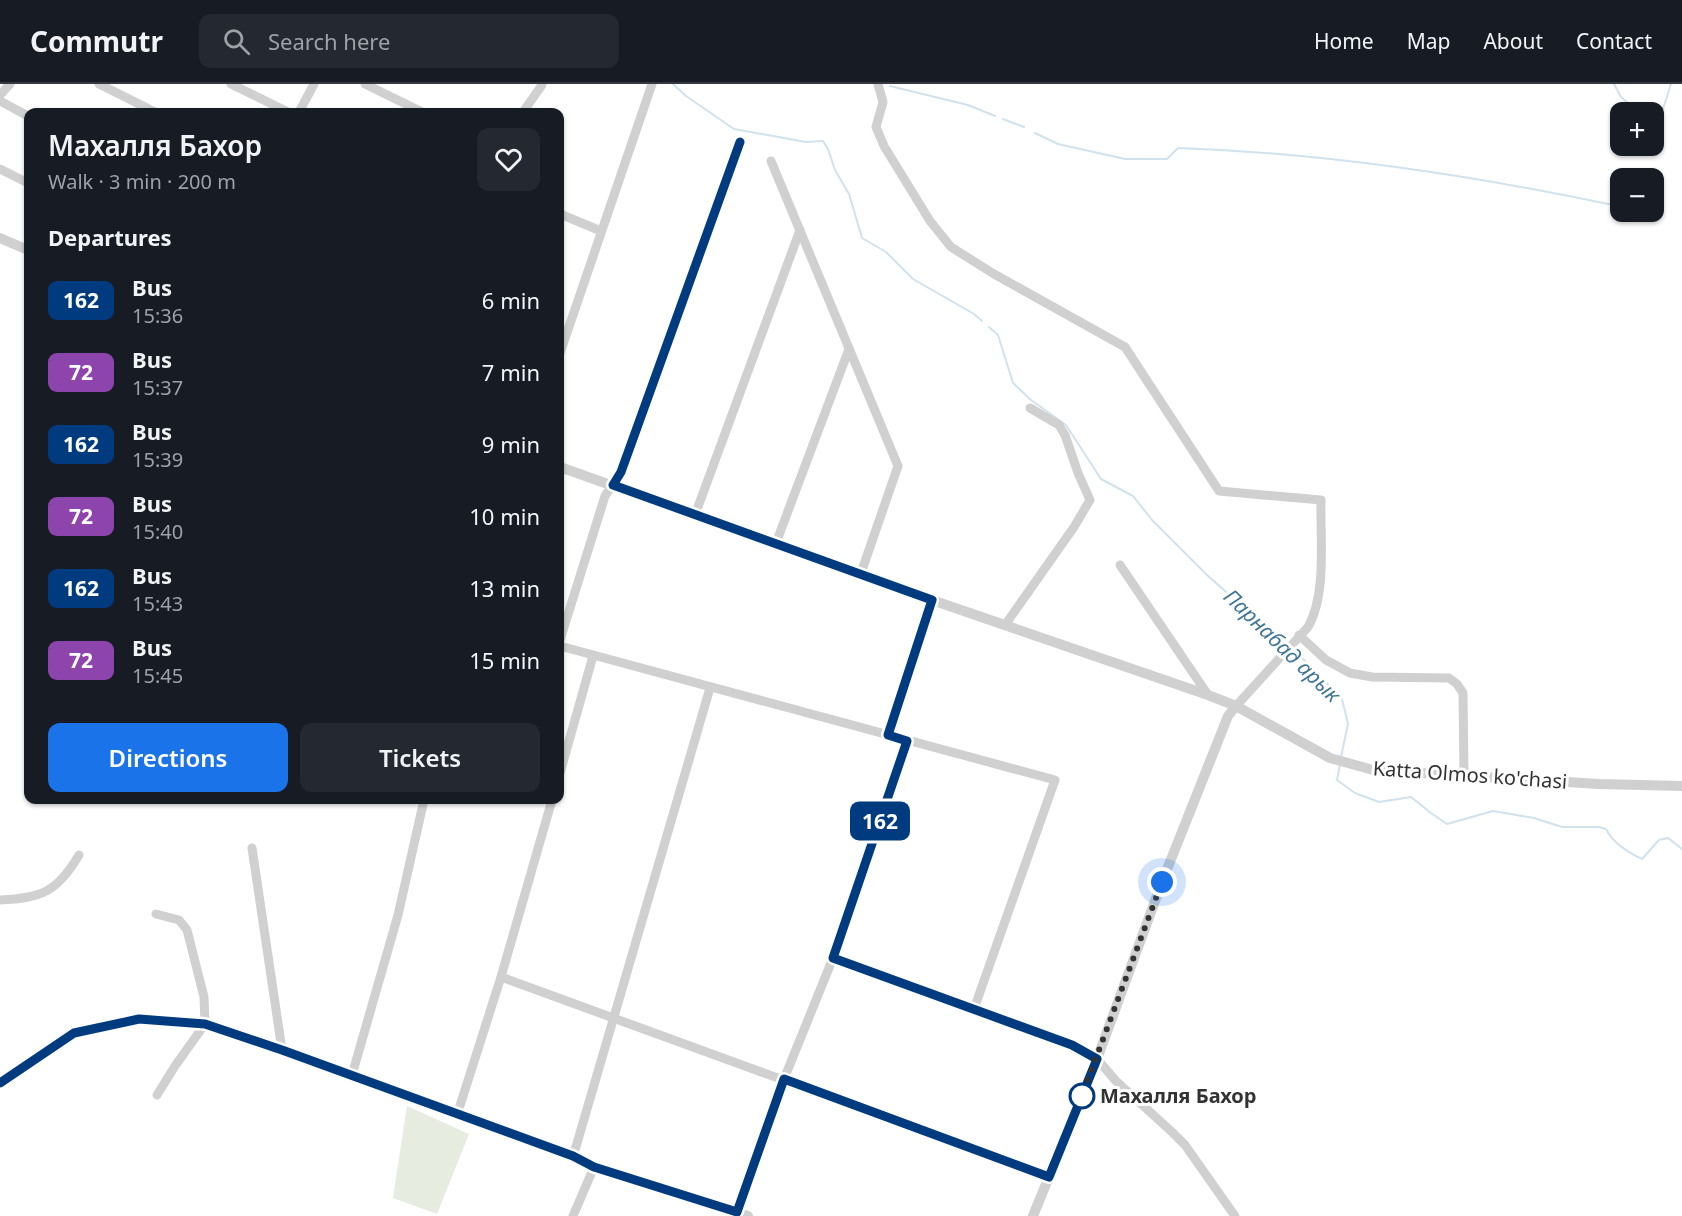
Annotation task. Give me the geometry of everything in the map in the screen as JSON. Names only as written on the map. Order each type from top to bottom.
[{"type":"street","points":[[0,95],[10,84]]},
{"type":"street","points":[[99,84],[147,108]]},
{"type":"street","points":[[231,84],[280,108]]},
{"type":"street","points":[[301,108],[314,84]]},
{"type":"street","points":[[365,84],[414,108]]},
{"type":"street","points":[[564,329],[652,84]]},
{"type":"street","points":[[878,84],[883,102],[876,127],[884,146],[930,220],[951,247],[987,270],[1125,347],[1219,490],[1321,500],[1320,573],[1317,602],[1311,621],[1228,716],[1162,882],[1097,1059],[1033,1216]]},
{"type":"street","points":[[526,108],[542,85]]},
{"type":"street","points":[[0,102],[24,114]]},
{"type":"street","points":[[564,627],[605,496],[621,472],[740,142]]},
{"type":"street","points":[[771,161],[898,466],[861,573]]},
{"type":"street","points":[[0,169],[24,181]]},
{"type":"street","points":[[564,216],[601,231]]},
{"type":"street","points":[[695,515],[800,230]]},
{"type":"street","points":[[0,238],[24,248]]},
{"type":"street","points":[[776,543],[849,349]]},
{"type":"street","points":[[1005,625],[1074,527],[1090,500],[1059,425],[1030,408]]},
{"type":"street","name":"Katta Olmos ko'chasi","points":[[564,467],[932,600],[1208,695],[1236,706],[1330,758],[1349,765],[1373,770],[1599,784],[1682,786]]},
{"type":"street","points":[[1120,565],[1208,695]]},
{"type":"street","points":[[888,735],[932,600]]},
{"type":"street","points":[[1299,635],[1326,660],[1350,673],[1372,677],[1449,678],[1457,684],[1463,696],[1464,774]]},
{"type":"street","points":[[564,647],[1055,780],[974,1009]]},
{"type":"street","points":[[564,759],[593,656]]},
{"type":"street","points":[[573,1156],[710,688]]},
{"type":"street","points":[[0,1083],[74,1033],[139,1019],[205,1024],[573,1156],[594,1167],[743,1214],[784,1079],[833,958],[907,741]]},
{"type":"street","points":[[352,1075],[398,915],[423,804]]},
{"type":"street","points":[[457,1115],[501,977],[551,804]]},
{"type":"street","points":[[252,848],[282,1050]]},
{"type":"street","points":[[0,900],[47,893],[67,876],[79,855]]},
{"type":"street","points":[[156,914],[179,920],[187,930],[204,997],[205,1024],[175,1066],[158,1095]]},
{"type":"street","points":[[833,958],[1072,1045],[1097,1059],[1116,1081],[1185,1146],[1235,1216]]},
{"type":"street","points":[[501,977],[1049,1177]]},
{"type":"street","points":[[573,1216],[594,1167]]},
{"type":"shaded area","points":[[407,1106],[469,1134],[437,1214],[393,1198]]},
{"type":"waterway","name":"Парнабад арык","points":[[673,84],[686,96],[734,129],[806,142],[823,141],[835,170],[849,194],[862,238],[886,252],[913,279],[974,314],[982,321]]},
{"type":"waterway","points":[[1614,84],[1627,102]]},
{"type":"waterway","points":[[1664,106],[1671,84]]},
{"type":"waterway","points":[[890,86],[968,105],[995,116]]},
{"type":"waterway","points":[[1003,119],[1024,127]]},
{"type":"waterway","points":[[1035,133],[1058,144],[1125,159],[1167,159],[1178,148],[1342,160],[1451,175],[1610,204]]},
{"type":"waterway","name":"Парнабад арык","points":[[989,327],[998,335],[1013,383],[1031,400],[1066,425],[1101,479],[1133,496],[1152,520],[1286,649]]},
{"type":"waterway","name":"Парнабад арык","points":[[1291,652],[1303,659],[1342,699],[1348,724],[1341,757]]},
{"type":"waterway","name":"Парнабад арык","points":[[1340,765],[1337,780],[1355,793],[1379,802],[1411,797],[1447,824],[1493,811],[1534,818],[1562,827],[1606,829],[1621,847],[1642,859],[1659,840],[1668,838],[1682,849]]},
{"type":"bus line","name":"162","points":[[0,1083],[74,1033],[139,1019],[205,1024],[573,1156],[594,1167],[737,1212],[784,1079],[1049,1177],[1097,1059],[1072,1045],[833,958],[907,741],[888,735],[932,600],[613,485],[621,472],[740,142]]},
{"type":"place","name":"Махалля Бахор","points":[[1082,1096]]},
{"type":"route","points":[[1082,1096],[1081,1098],[1162,882]]}]
